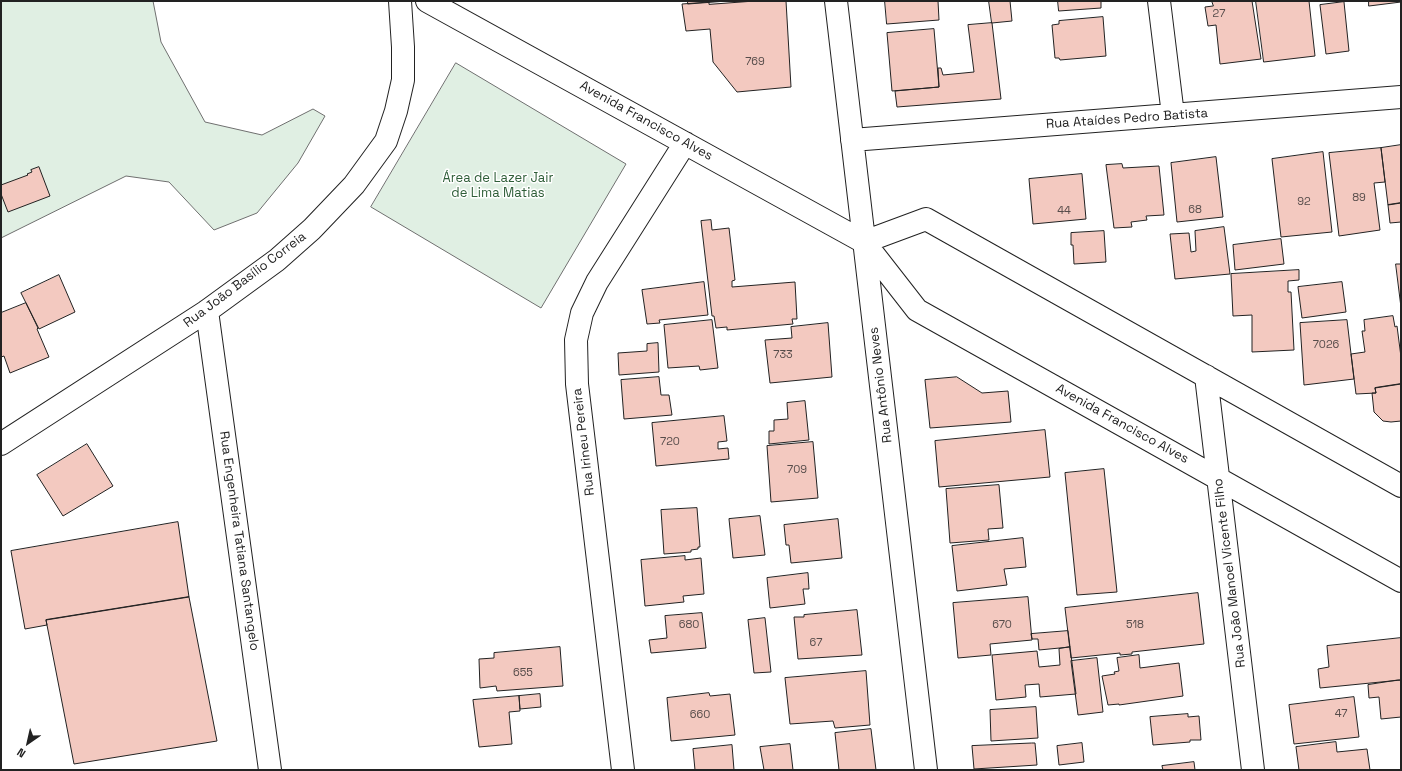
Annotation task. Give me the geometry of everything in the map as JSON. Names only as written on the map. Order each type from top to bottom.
[{"type":"street","name":"Rua João Basílio Correia","points":[[1,444],[207,311],[277,260],[312,229],[354,185],[386,141],[396,112],[403,80],[403,47],[400,1]]},
{"type":"street","name":"Avenida Francisco Alves","points":[[427,1],[864,242],[917,310],[1401,581]]},
{"type":"street","name":"Rua Antônio Neves","points":[[836,1],[926,770]]},
{"type":"street","points":[[1159,1],[1173,115]]},
{"type":"street","name":"Rua Ataídes Pedro Batista","points":[[852,140],[1401,97]]},
{"type":"street","name":"Rua Irineu Pereira","points":[[623,770],[577,384],[576,340],[582,313],[596,282],[685,143]]},
{"type":"street","points":[[864,242],[926,219],[1401,486]]},
{"type":"street","name":"Rua Engenheira Tatiana Santangelo","points":[[207,311],[270,770]]},
{"type":"street","name":"Rua João Manoel Vicente Filho","points":[[1206,376],[1253,770]]},
{"type":"green space","points":[[1,1],[153,1],[161,42],[205,122],[262,135],[313,109],[325,116],[298,163],[257,213],[214,230],[169,182],[126,176],[1,238]]},
{"type":"green space","name":"Área de Lazer Jair de Lima Matias","points":[[456,63],[626,164],[541,308],[371,207]]},
{"type":"building","points":[[688,1],[727,1],[688,4]]},
{"type":"building","points":[[786,1],[791,87],[737,92],[713,62],[710,29],[686,31],[682,4]]},
{"type":"building","points":[[885,1],[938,1],[939,20],[887,24]]},
{"type":"building","points":[[989,1],[1010,1],[1012,21],[992,23]]},
{"type":"building","points":[[1058,1],[1101,1],[1101,8],[1059,11]]},
{"type":"building","points":[[1212,1],[1252,1],[1261,59],[1220,64],[1216,25],[1208,26],[1205,7],[1213,6]]},
{"type":"building","points":[[1256,1],[1309,1],[1315,56],[1264,62]]},
{"type":"building","points":[[1369,1],[1401,1],[1401,2],[1369,6]]},
{"type":"building","points":[[1344,2],[1349,51],[1326,54],[1320,5]]},
{"type":"building","points":[[1103,17],[1106,56],[1060,60],[1059,58],[1055,58],[1052,25],[1059,24],[1059,21]]},
{"type":"building","points":[[992,23],[1001,99],[897,107],[895,91],[939,87],[938,68],[941,68],[943,75],[974,72],[968,25]]},
{"type":"building","points":[[934,29],[939,87],[892,91],[887,33]]},
{"type":"building","points":[[1401,145],[1401,203],[1388,205],[1381,148]]},
{"type":"building","points":[[1381,148],[1385,182],[1374,183],[1380,230],[1339,236],[1329,153]]},
{"type":"building","points":[[1323,152],[1332,232],[1281,237],[1272,159]]},
{"type":"building","points":[[1216,157],[1223,217],[1177,222],[1171,163]]},
{"type":"building","points":[[1122,164],[1123,168],[1159,166],[1164,215],[1146,216],[1147,220],[1131,222],[1132,227],[1114,228],[1106,165]]},
{"type":"building","points":[[39,167],[50,196],[8,212],[1,194],[1,185],[28,175],[27,174],[32,172],[31,170]]},
{"type":"building","points":[[1082,174],[1086,219],[1033,224],[1029,179]]},
{"type":"building","points":[[1401,203],[1401,222],[1390,223],[1388,205]]},
{"type":"building","points":[[711,220],[712,230],[729,228],[735,280],[732,281],[732,287],[795,282],[797,319],[792,319],[793,324],[727,330],[727,327],[716,328],[714,316],[712,316],[701,221]]},
{"type":"building","points":[[1224,227],[1230,274],[1175,279],[1170,234],[1189,233],[1191,252],[1196,251],[1195,231]]},
{"type":"building","points":[[1104,231],[1106,262],[1074,264],[1071,233]]},
{"type":"building","points":[[1281,239],[1284,264],[1235,270],[1233,245]]},
{"type":"building","points":[[1396,264],[1401,264],[1401,307]]},
{"type":"building","points":[[1299,270],[1299,280],[1288,281],[1288,292],[1291,292],[1294,350],[1252,352],[1252,315],[1233,316],[1231,274]]},
{"type":"building","points":[[59,275],[75,312],[39,329],[21,293]]},
{"type":"building","points":[[704,282],[708,315],[659,320],[660,323],[647,324],[642,290]]},
{"type":"building","points":[[1342,282],[1346,312],[1302,318],[1298,287]]},
{"type":"building","points":[[26,303],[38,328],[37,329],[49,357],[10,373],[4,356],[1,357],[1,313]]},
{"type":"building","points":[[1393,316],[1395,327],[1397,326],[1401,357],[1401,384],[1375,388],[1376,393],[1356,394],[1351,354],[1365,352],[1362,331],[1365,331],[1364,320]]},
{"type":"building","points":[[712,320],[718,368],[700,370],[699,366],[668,368],[664,325]]},
{"type":"building","points":[[1347,320],[1354,379],[1304,385],[1300,323]]},
{"type":"building","points":[[828,323],[832,377],[770,383],[765,340],[792,338],[791,327]]},
{"type":"building","points":[[658,343],[659,372],[619,375],[618,353],[647,351],[647,344]]},
{"type":"building","points":[[659,377],[661,395],[669,395],[672,415],[624,419],[621,380]]},
{"type":"building","points":[[957,377],[982,393],[1008,391],[1011,422],[930,428],[925,380]]},
{"type":"building","points":[[1401,384],[1401,421],[1383,421],[1374,412],[1372,393],[1376,393],[1375,388]]},
{"type":"building","points":[[805,401],[809,440],[769,444],[769,431],[774,431],[774,420],[788,419],[787,403]]},
{"type":"building","points":[[724,416],[727,441],[718,442],[718,449],[728,448],[729,459],[656,466],[652,423]]},
{"type":"building","points":[[1045,430],[1050,477],[939,487],[935,441]]},
{"type":"building","points":[[813,442],[818,498],[771,502],[767,446]]},
{"type":"building","points":[[87,444],[113,486],[63,516],[37,475]]},
{"type":"building","points":[[1104,469],[1117,592],[1077,595],[1065,473]]},
{"type":"building","points":[[999,485],[1003,528],[988,529],[989,540],[950,543],[946,489]]},
{"type":"building","points":[[697,508],[700,547],[698,547],[698,549],[691,550],[691,552],[664,554],[661,510]]},
{"type":"building","points":[[760,516],[765,555],[733,558],[729,519]]},
{"type":"building","points":[[838,519],[842,558],[791,563],[789,545],[786,545],[784,525]]},
{"type":"building","points":[[178,522],[189,597],[46,620],[47,625],[25,629],[11,551]]},
{"type":"building","points":[[1023,538],[1026,567],[1004,569],[1007,585],[957,591],[952,546]]},
{"type":"building","points":[[685,556],[685,560],[701,558],[704,594],[683,596],[684,602],[645,606],[641,560]]},
{"type":"building","points":[[808,573],[809,589],[803,589],[805,604],[770,608],[767,578]]},
{"type":"building","points":[[1198,593],[1204,644],[1132,652],[1132,654],[1120,655],[1120,653],[1071,658],[1065,608]]},
{"type":"building","points":[[189,597],[217,741],[74,764],[46,620]]},
{"type":"building","points":[[1028,597],[1032,640],[990,644],[991,655],[958,658],[953,603]]},
{"type":"building","points":[[857,610],[862,655],[798,659],[794,617]]},
{"type":"building","points":[[702,613],[706,648],[651,653],[649,640],[667,638],[665,616]]},
{"type":"building","points":[[765,618],[771,672],[754,673],[748,620]]},
{"type":"building","points":[[1068,631],[1070,647],[1039,650],[1038,639],[1032,639],[1031,634]]},
{"type":"building","points":[[1401,638],[1401,680],[1320,688],[1318,669],[1329,667],[1327,646]]},
{"type":"building","points":[[560,647],[563,686],[497,691],[496,686],[480,688],[479,659],[494,658],[494,653]]},
{"type":"building","points":[[1070,647],[1076,694],[1040,697],[1039,684],[1025,685],[1026,697],[996,700],[992,655],[1037,651],[1039,667],[1060,665],[1059,649]]},
{"type":"building","points":[[1139,655],[1140,668],[1179,663],[1183,696],[1119,705],[1108,705],[1102,676],[1115,674],[1114,672],[1119,671],[1117,658]]},
{"type":"building","points":[[1097,658],[1103,712],[1078,715],[1071,661]]},
{"type":"building","points":[[866,671],[870,725],[835,728],[833,721],[790,724],[785,678]]},
{"type":"building","points":[[1401,680],[1401,717],[1381,719],[1379,697],[1369,698],[1368,685]]},
{"type":"building","points":[[709,693],[710,696],[730,694],[735,735],[671,741],[667,698]]},
{"type":"building","points":[[540,694],[541,707],[520,709],[519,696]]},
{"type":"building","points":[[519,696],[520,711],[509,712],[512,744],[479,747],[473,700]]},
{"type":"building","points":[[1354,697],[1359,737],[1294,744],[1289,705]]},
{"type":"building","points":[[1036,707],[1038,738],[991,741],[990,710]]},
{"type":"building","points":[[1188,714],[1188,717],[1199,716],[1201,740],[1153,745],[1150,717]]},
{"type":"building","points":[[871,729],[876,770],[839,770],[835,733]]},
{"type":"building","points":[[1336,742],[1337,752],[1367,749],[1370,770],[1299,770],[1296,747]]},
{"type":"building","points":[[1035,743],[1037,765],[974,769],[972,746]]},
{"type":"building","points":[[1082,743],[1084,762],[1059,765],[1057,746]]},
{"type":"building","points":[[790,744],[793,770],[764,770],[760,747]]},
{"type":"building","points":[[732,745],[734,770],[695,770],[693,749]]},
{"type":"building","points":[[1194,762],[1195,770],[1163,770],[1162,766]]}]
